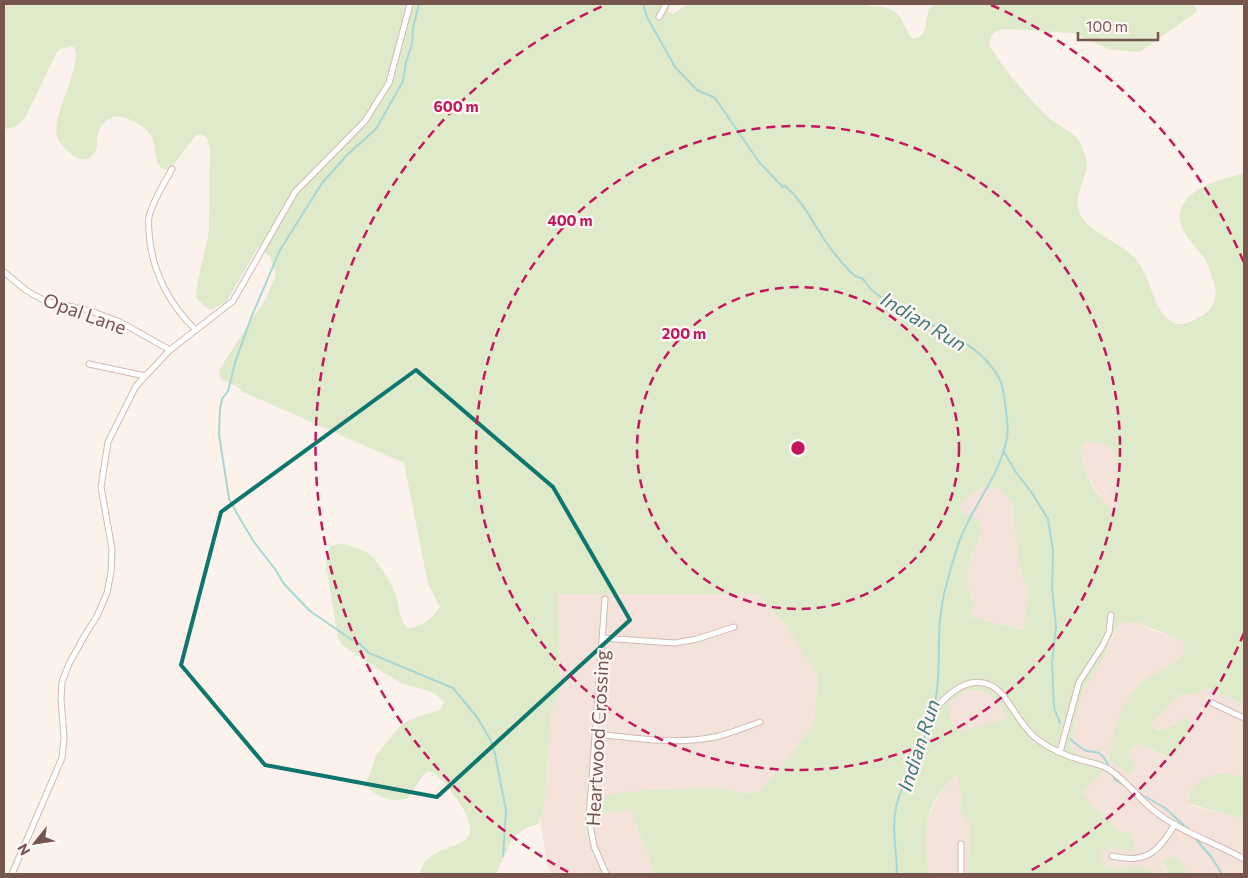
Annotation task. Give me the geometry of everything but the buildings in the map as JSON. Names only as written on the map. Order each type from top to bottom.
[{"type":"street","points":[[12,874],[62,758],[64,738],[62,682],[69,664],[97,616],[107,593],[111,572],[112,549],[101,487],[108,442],[136,386],[170,350],[233,301],[294,192],[364,121],[389,83],[410,4]]},
{"type":"street","points":[[659,17],[666,4]]},
{"type":"street","points":[[172,169],[148,218],[150,246],[158,274],[176,309],[196,330]]},
{"type":"street","name":"Opal Lane","points":[[4,272],[27,291],[45,301],[105,316],[120,322],[170,350]]},
{"type":"street","points":[[89,364],[145,376]]},
{"type":"street","name":"Heartwood Crossing","points":[[605,599],[589,819],[594,846],[606,874]]},
{"type":"street","points":[[1060,752],[1079,682],[1103,644],[1108,632],[1111,615]]},
{"type":"street","points":[[602,638],[675,643],[697,639],[734,627]]},
{"type":"street","points":[[938,706],[947,695],[961,685],[972,683],[991,685],[1004,696],[1026,728],[1037,739],[1060,752],[1111,770],[1157,813],[1244,859]]},
{"type":"street","points":[[1212,704],[1244,718]]},
{"type":"street","points":[[596,734],[665,742],[716,737],[760,722]]},
{"type":"street","points":[[1112,856],[1128,860],[1150,856],[1166,840],[1175,824]]},
{"type":"street","points":[[961,844],[962,874]]},
{"type":"highlighted area","points":[[416,370],[553,487],[630,620],[437,797],[265,765],[181,665],[221,512]]},
{"type":"shaded area","points":[[1087,441],[1104,444],[1114,450],[1117,457],[1117,487],[1120,497],[1118,509],[1113,511],[1107,507],[1083,468],[1080,455],[1081,445]]},
{"type":"shaded area","points":[[985,487],[999,488],[1012,502],[1019,566],[1029,592],[1024,630],[971,617],[973,602],[968,585],[968,567],[973,555],[963,513],[959,505],[972,494]]},
{"type":"shaded area","points":[[557,594],[758,594],[787,626],[818,677],[814,722],[789,758],[759,792],[741,793],[722,788],[648,790],[598,814],[628,810],[632,813],[653,874],[551,874],[547,864],[540,820],[544,809],[551,709],[560,694]]},
{"type":"shaded area","points":[[1139,622],[1151,630],[1177,637],[1184,641],[1186,649],[1182,657],[1169,667],[1141,683],[1110,751],[1111,759],[1106,763],[1075,752],[1070,746],[1083,690],[1105,656],[1119,623]]},
{"type":"shaded area","points":[[1208,688],[1242,705],[1244,704],[1244,777],[1229,774],[1190,805],[1244,819],[1244,874],[1189,874],[1177,858],[1164,866],[1169,874],[1155,874],[1142,866],[1110,869],[1106,867],[1100,857],[1103,850],[1114,847],[1130,833],[1118,831],[1103,814],[1092,807],[1081,793],[1112,761],[1127,773],[1133,773],[1135,771],[1133,763],[1128,753],[1131,747],[1137,744],[1144,745],[1164,757],[1189,735],[1192,728],[1190,722],[1177,721],[1164,730],[1152,728],[1153,722],[1180,694],[1190,695]]},
{"type":"shaded area","points":[[967,691],[985,692],[993,697],[1000,703],[1009,719],[960,732],[949,718],[948,710],[950,702]]},
{"type":"shaded area","points":[[958,774],[961,794],[960,810],[969,824],[968,874],[929,874],[925,834],[929,815],[940,792]]},
{"type":"green space","points":[[4,4],[670,4],[668,12],[673,14],[688,4],[864,4],[896,12],[913,39],[922,35],[929,10],[935,4],[1193,4],[1197,10],[1195,13],[1140,52],[1111,50],[1073,33],[1006,29],[994,33],[989,45],[1008,73],[1031,99],[1050,118],[1070,132],[1081,144],[1086,158],[1086,167],[1079,192],[1078,210],[1087,224],[1120,246],[1138,262],[1163,314],[1174,323],[1187,323],[1197,319],[1208,311],[1214,302],[1215,296],[1214,283],[1207,264],[1186,235],[1180,222],[1181,209],[1185,201],[1199,189],[1217,181],[1244,173],[1244,704],[1208,688],[1190,695],[1180,694],[1153,722],[1152,727],[1160,730],[1168,728],[1183,718],[1189,721],[1192,728],[1175,756],[1162,755],[1138,745],[1133,747],[1128,753],[1135,771],[1127,774],[1112,761],[1082,793],[1092,807],[1103,814],[1118,831],[1130,833],[1132,836],[1134,852],[1114,847],[1103,850],[1100,857],[1106,867],[1110,869],[1142,866],[1149,868],[1155,874],[968,874],[969,824],[960,810],[961,794],[957,774],[941,791],[930,810],[926,831],[929,874],[653,874],[632,813],[628,810],[598,814],[596,810],[597,802],[605,797],[620,793],[648,790],[722,788],[741,793],[759,792],[789,758],[814,722],[818,677],[787,626],[758,594],[558,594],[560,694],[551,709],[544,809],[538,824],[526,828],[513,837],[496,874],[418,874],[426,861],[435,854],[462,842],[468,837],[470,829],[468,818],[459,802],[442,781],[430,771],[423,775],[408,798],[396,800],[379,796],[366,784],[376,755],[402,724],[440,710],[444,702],[428,691],[404,684],[391,677],[342,645],[338,638],[326,565],[329,548],[335,545],[344,544],[363,550],[372,556],[389,581],[397,599],[401,618],[407,628],[421,624],[437,611],[440,607],[428,584],[404,463],[241,391],[238,387],[221,379],[219,370],[266,298],[276,275],[270,257],[258,247],[226,302],[211,310],[204,306],[196,297],[209,230],[210,149],[207,138],[201,134],[196,135],[172,167],[165,170],[156,159],[154,143],[147,130],[129,119],[115,117],[103,124],[98,134],[97,149],[89,159],[80,159],[75,156],[60,142],[57,135],[59,114],[76,61],[76,52],[72,46],[57,52],[25,118],[15,127],[7,129],[4,127]],"holes":[[[1087,441],[1104,444],[1114,450],[1118,509],[1113,511],[1107,507],[1093,485],[1082,462],[1081,445]],[[984,487],[999,488],[1012,502],[1019,566],[1029,592],[1023,630],[971,617],[973,602],[968,585],[968,567],[981,531],[978,518],[963,513],[959,505]],[[1139,622],[1184,642],[1186,649],[1170,666],[1146,679],[1134,691],[1119,719],[1112,740],[1110,759],[1106,763],[1075,752],[1070,746],[1083,690],[1105,656],[1119,623]],[[967,691],[982,692],[997,701],[1008,718],[960,732],[950,718],[950,702]]]},
{"type":"green space","points":[[1216,774],[1244,777],[1244,819],[1190,804],[1190,793],[1196,784]]},
{"type":"green space","points":[[1169,857],[1177,858],[1189,874],[1169,874],[1163,861]]},
{"type":"waterway","points":[[352,640],[310,611],[284,584],[239,517],[229,499],[219,434],[220,409],[222,399],[228,391],[235,363],[251,318],[280,250],[322,183],[348,154],[376,129],[403,81],[419,4]]},
{"type":"waterway","name":"Indian Run","points":[[643,4],[647,17],[675,67],[697,90],[715,98],[759,162],[783,187],[785,186],[792,192],[839,260],[855,276],[863,279],[872,290],[888,302],[941,329],[974,350],[988,362],[1001,383],[1007,417],[1007,438],[998,465],[959,542],[947,581],[940,617],[938,678],[934,705],[923,743],[903,787],[895,813],[897,874]]},
{"type":"waterway","points":[[1003,450],[1048,519],[1053,551],[1052,587],[1056,627],[1052,663],[1054,708],[1060,723]]},
{"type":"waterway","points":[[359,643],[369,653],[453,688],[477,717],[491,741],[506,810],[503,856]]},
{"type":"waterway","points":[[1070,739],[1085,750],[1100,754],[1109,767]]},
{"type":"waterway","points":[[1112,773],[1115,780],[1124,785]]},
{"type":"waterway","points":[[1137,792],[1165,808],[1189,830]]},
{"type":"waterway","points":[[1195,838],[1212,858],[1222,874]]}]
